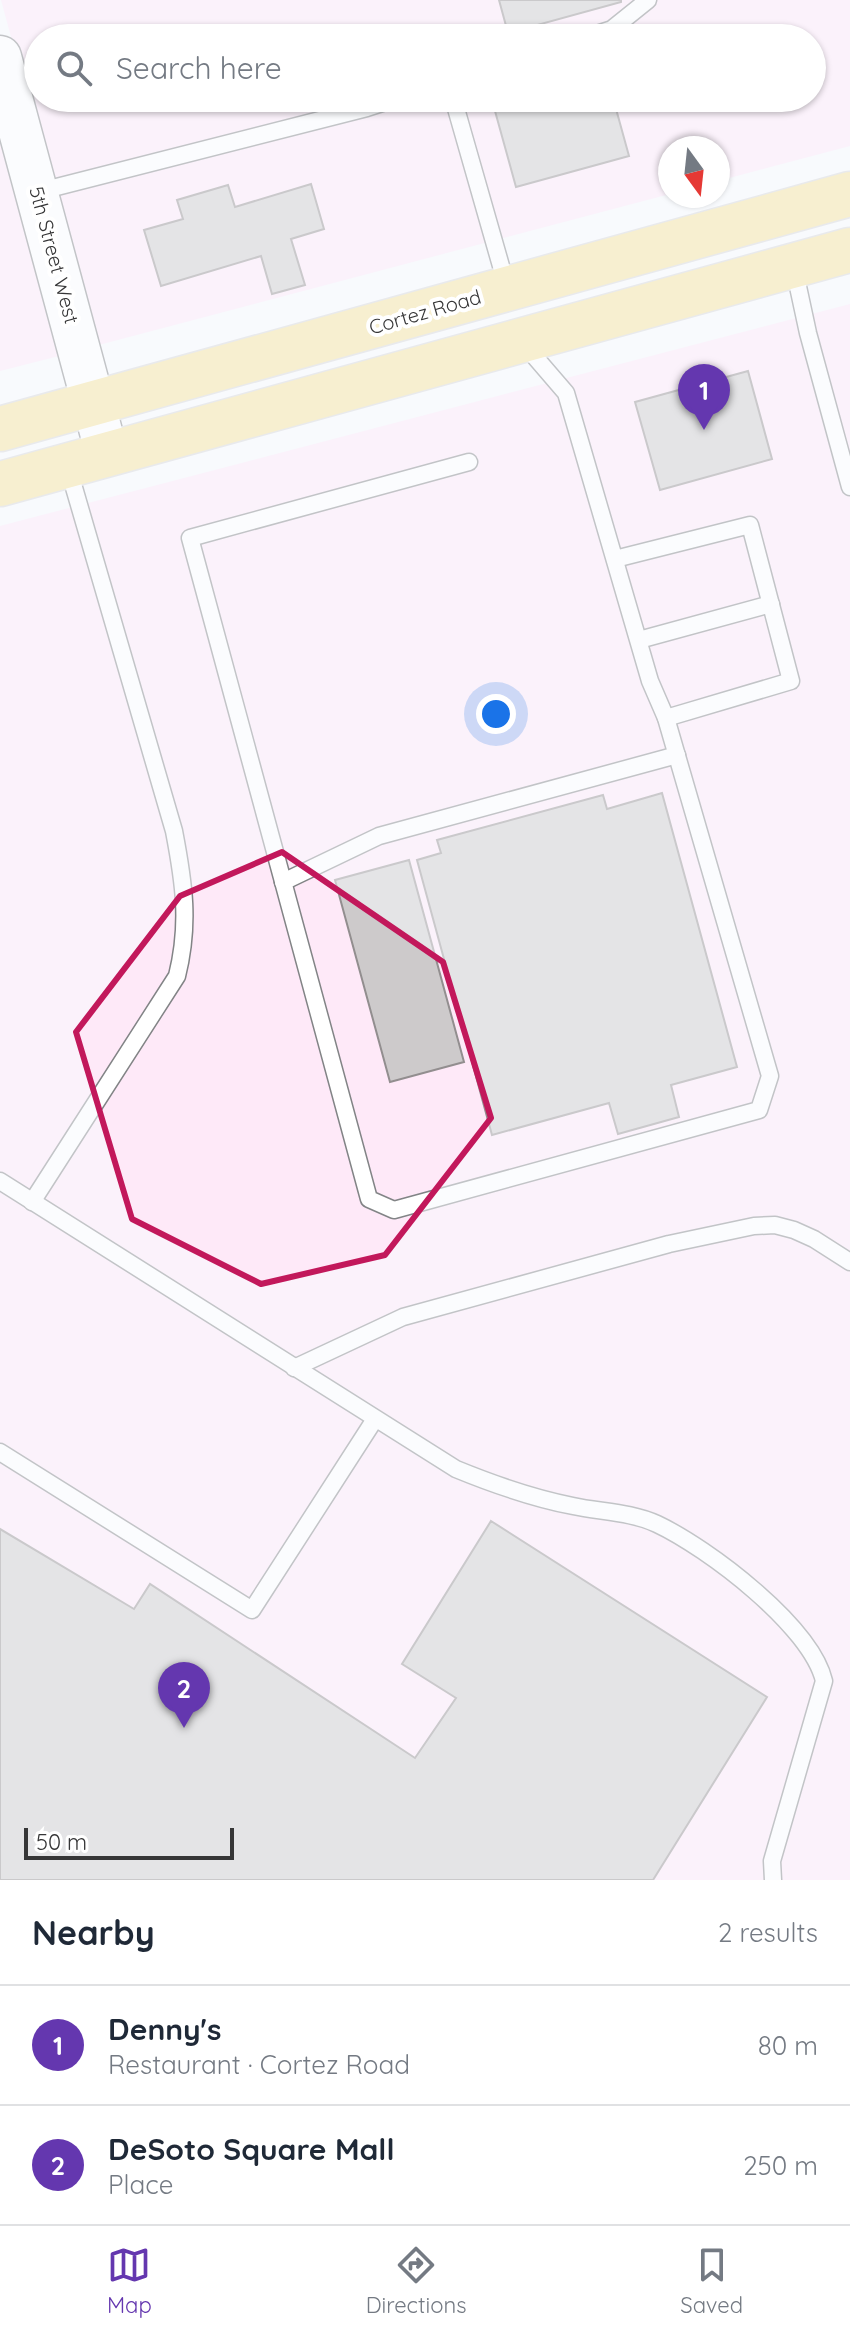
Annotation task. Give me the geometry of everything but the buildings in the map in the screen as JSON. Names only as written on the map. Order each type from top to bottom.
[{"type":"main road","name":"Cortez Road","points":[[0,429],[850,194]]},
{"type":"main road","points":[[0,484],[850,250]]},
{"type":"street","name":"5th Street West","points":[[0,57],[93,403],[87,459]]},
{"type":"lane","points":[[618,24],[648,0]]},
{"type":"lane","points":[[37,192],[351,112]]},
{"type":"lane","points":[[457,112],[507,289]]},
{"type":"lane","points":[[793,266],[850,487]]},
{"type":"lane","points":[[469,462],[190,538],[369,1199],[394,1210],[759,1110],[770,1076],[666,718],[650,681],[566,393],[521,341]]},
{"type":"lane","points":[[32,1202],[177,976],[185,942],[182,874],[174,831],[87,459]]},
{"type":"lane","points":[[615,559],[750,525],[791,681],[666,718]]},
{"type":"lane","points":[[639,640],[771,604]]},
{"type":"lane","points":[[283,882],[379,836],[677,755]]},
{"type":"lane","points":[[0,1181],[456,1469],[515,1493],[622,1514],[656,1524],[715,1560],[772,1607],[806,1643],[821,1666],[824,1681],[772,1861],[773,1880]]},
{"type":"lane","points":[[294,1368],[403,1317],[669,1244],[754,1226],[775,1225],[794,1230],[850,1262]]},
{"type":"lane","points":[[0,1452],[252,1610],[375,1419]]},
{"type":"highlighted area","points":[[282,852],[443,962],[491,1118],[385,1255],[261,1284],[132,1219],[76,1032],[180,896]]},
{"type":"shaded area","points":[[1,0],[850,0],[850,146],[730,178],[730,136],[658,136],[658,197],[95,346],[31,112],[826,112],[826,24],[24,24],[24,85]]},
{"type":"shaded area","points":[[0,112],[67,354],[0,371]]},
{"type":"shaded area","points":[[850,304],[850,1880],[0,1880],[0,526]]},
{"type":"place","name":"Denny's","points":[[704,430]]},
{"type":"place","name":"DeSoto Square Mall","points":[[184,1728]]}]
